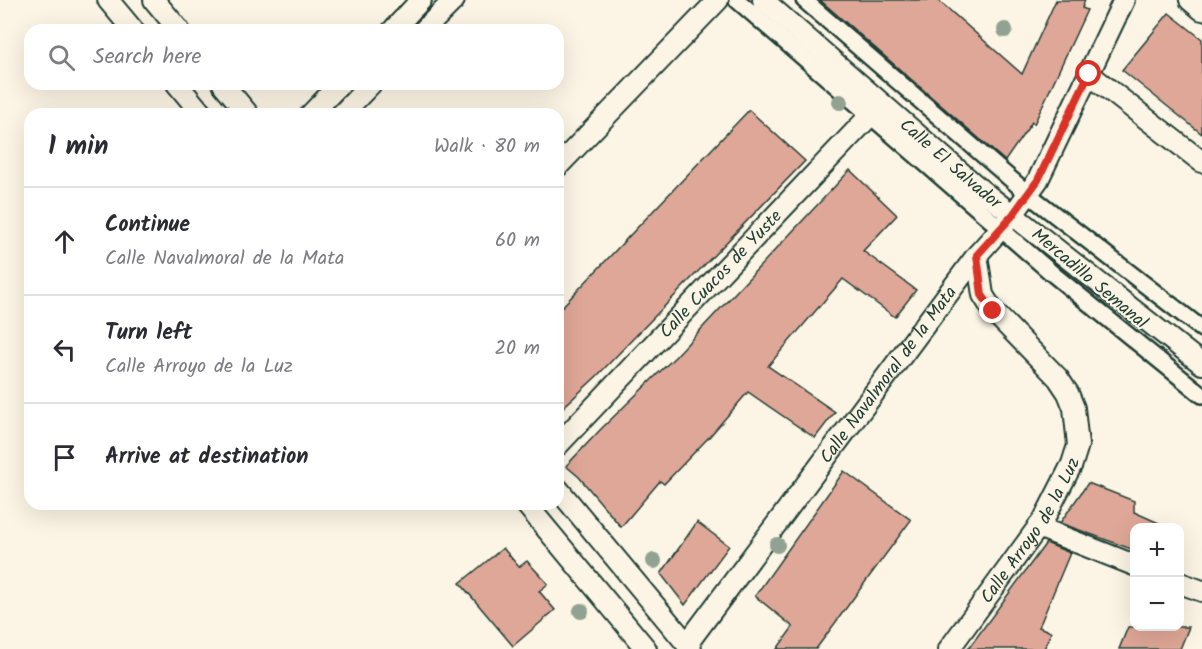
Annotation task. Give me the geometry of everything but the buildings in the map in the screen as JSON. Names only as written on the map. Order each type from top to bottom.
[{"type":"street","points":[[108,0],[128,24]]},
{"type":"street","points":[[154,0],[174,24]]},
{"type":"street","points":[[430,24],[454,0]]},
{"type":"street","points":[[564,160],[718,0]]},
{"type":"street","name":"Mercadillo Semanal","points":[[737,0],[1006,222],[1054,275],[1202,395]]},
{"type":"street","name":"Calle El Salvador","points":[[763,0],[881,104],[1006,222],[1202,364]]},
{"type":"street","name":"Mercadillo Semanal","points":[[804,0],[1028,194],[1202,329]]},
{"type":"street","name":"Calle Navalmoral de la Mata","points":[[689,647],[977,255],[1038,180],[1124,0]]},
{"type":"street","points":[[1190,0],[1202,10]]},
{"type":"street","points":[[397,24],[411,4]]},
{"type":"street","points":[[1089,74],[1202,162]]},
{"type":"street","points":[[182,90],[197,108]]},
{"type":"street","points":[[228,90],[243,108]]},
{"type":"street","points":[[317,108],[334,90]]},
{"type":"street","points":[[348,108],[365,90]]},
{"type":"street","name":"Calle Cuacos de Yuste","points":[[564,438],[881,104]]},
{"type":"street","name":"Calle Arroyo de la Luz","points":[[949,649],[1038,527],[1072,464],[1078,445],[1074,408],[1058,378],[993,311],[982,295],[977,255]]},
{"type":"street","points":[[564,496],[689,647]]},
{"type":"street","points":[[531,510],[646,649]]},
{"type":"street","points":[[1038,527],[1130,563]]},
{"type":"street","points":[[1184,585],[1202,591]]},
{"type":"route","points":[[993,311],[982,295],[977,255],[1012,216],[1038,180],[1089,74]]}]
